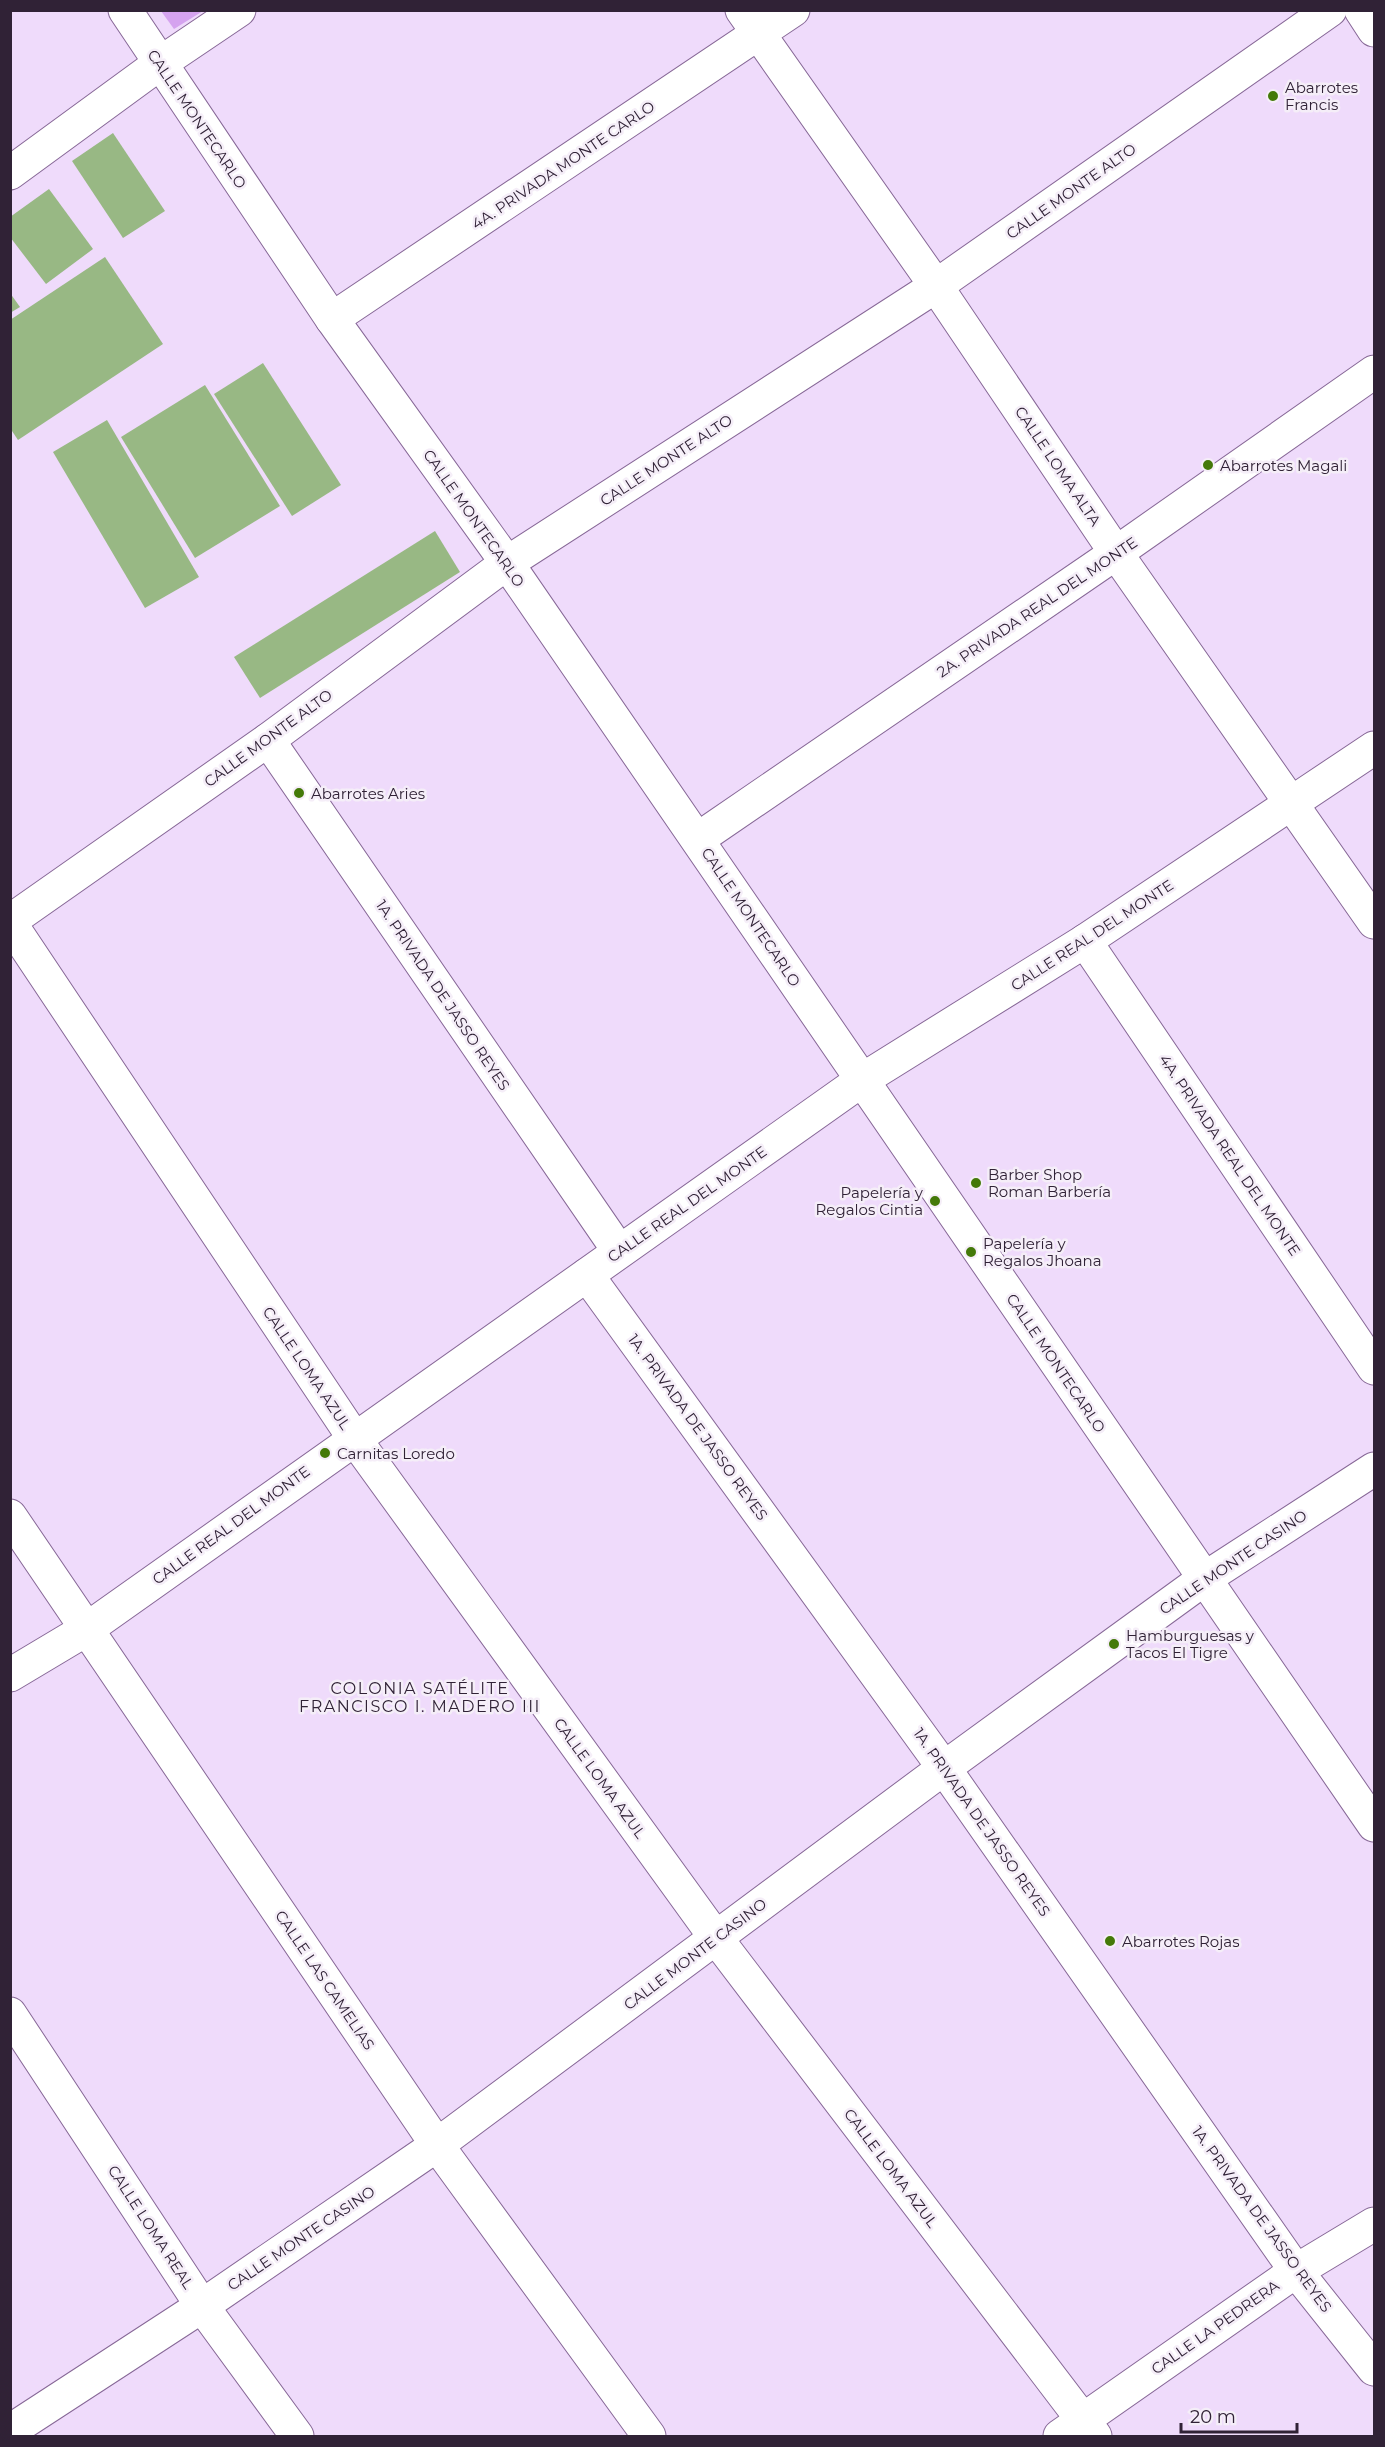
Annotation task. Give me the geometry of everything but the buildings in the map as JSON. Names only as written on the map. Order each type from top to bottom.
[{"type":"street","name":"CALLE MONTECARLO","points":[[125,10],[159,64],[333,319],[507,563],[698,839],[1374,1826]]},
{"type":"street","points":[[10,172],[238,10]]},
{"type":"street","name":"4A. PRIVADA MONTE CARLO","points":[[333,319],[750,22],[793,10]]},
{"type":"street","name":"CALLE MONTE ALTO","points":[[10,922],[268,740],[507,563],[936,286],[1330,10]]},
{"type":"street","points":[[1361,10],[1374,30]]},
{"type":"street","name":"CALLE LOMA ALTA","points":[[750,22],[936,286],[1116,553],[1374,921]]},
{"type":"street","name":"2A. PRIVADA REAL DEL MONTE","points":[[698,839],[1116,553],[1374,372]]},
{"type":"street","name":"1A. PRIVADA DE JASSO REYES","points":[[268,740],[619,1251]]},
{"type":"street","name":"CALLE REAL DEL MONTE","points":[[10,1676],[87,1629],[862,1080],[1085,941],[1374,748]]},
{"type":"street","name":"CALLE LOMA AZUL","points":[[10,922],[354,1438],[716,1938],[1079,2431]]},
{"type":"street","name":"4A. PRIVADA REAL DEL MONTE","points":[[1085,941],[1374,1368]]},
{"type":"street","name":"1A. PRIVADA DE JASSO REYES","points":[[587,1275],[945,1768],[1296,2271],[1374,2369]]},
{"type":"street","name":"CALLE MONTE CASINO","points":[[10,2431],[202,2306],[437,2145],[1204,1579],[1374,1469]]},
{"type":"street","name":"CALLE LAS CAMELIAS","points":[[10,1516],[437,2145],[649,2436]]},
{"type":"street","name":"CALLE LOMA REAL","points":[[10,2014],[202,2306],[297,2436]]},
{"type":"street","name":"CALLE LA PEDRERA","points":[[1079,2431],[1296,2271],[1374,2224]]},
{"type":"shaded area","points":[[161,11],[203,11],[174,29]]},
{"type":"place","name":"Abarrotes Francis","points":[[1273,96]]},
{"type":"place","name":"Abarrotes Magali","points":[[1208,465]]},
{"type":"place","name":"Abarrotes Aries","points":[[299,793]]},
{"type":"place","name":"Barber Shop Roman Barbería","points":[[976,1183]]},
{"type":"place","name":"Papelería y Regalos Cintia","points":[[935,1201]]},
{"type":"place","name":"Papelería y Regalos Jhoana","points":[[971,1252]]},
{"type":"place","name":"Carnitas Loredo","points":[[325,1453]]},
{"type":"place","name":"Hamburguesas y Tacos El Tigre","points":[[1114,1644]]},
{"type":"place","name":"Abarrotes Rojas","points":[[1110,1941]]},
{"type":"district","name":"COLONIA SATÉLITE FRANCISCO I. MADERO III","points":[[420,1697]]}]
